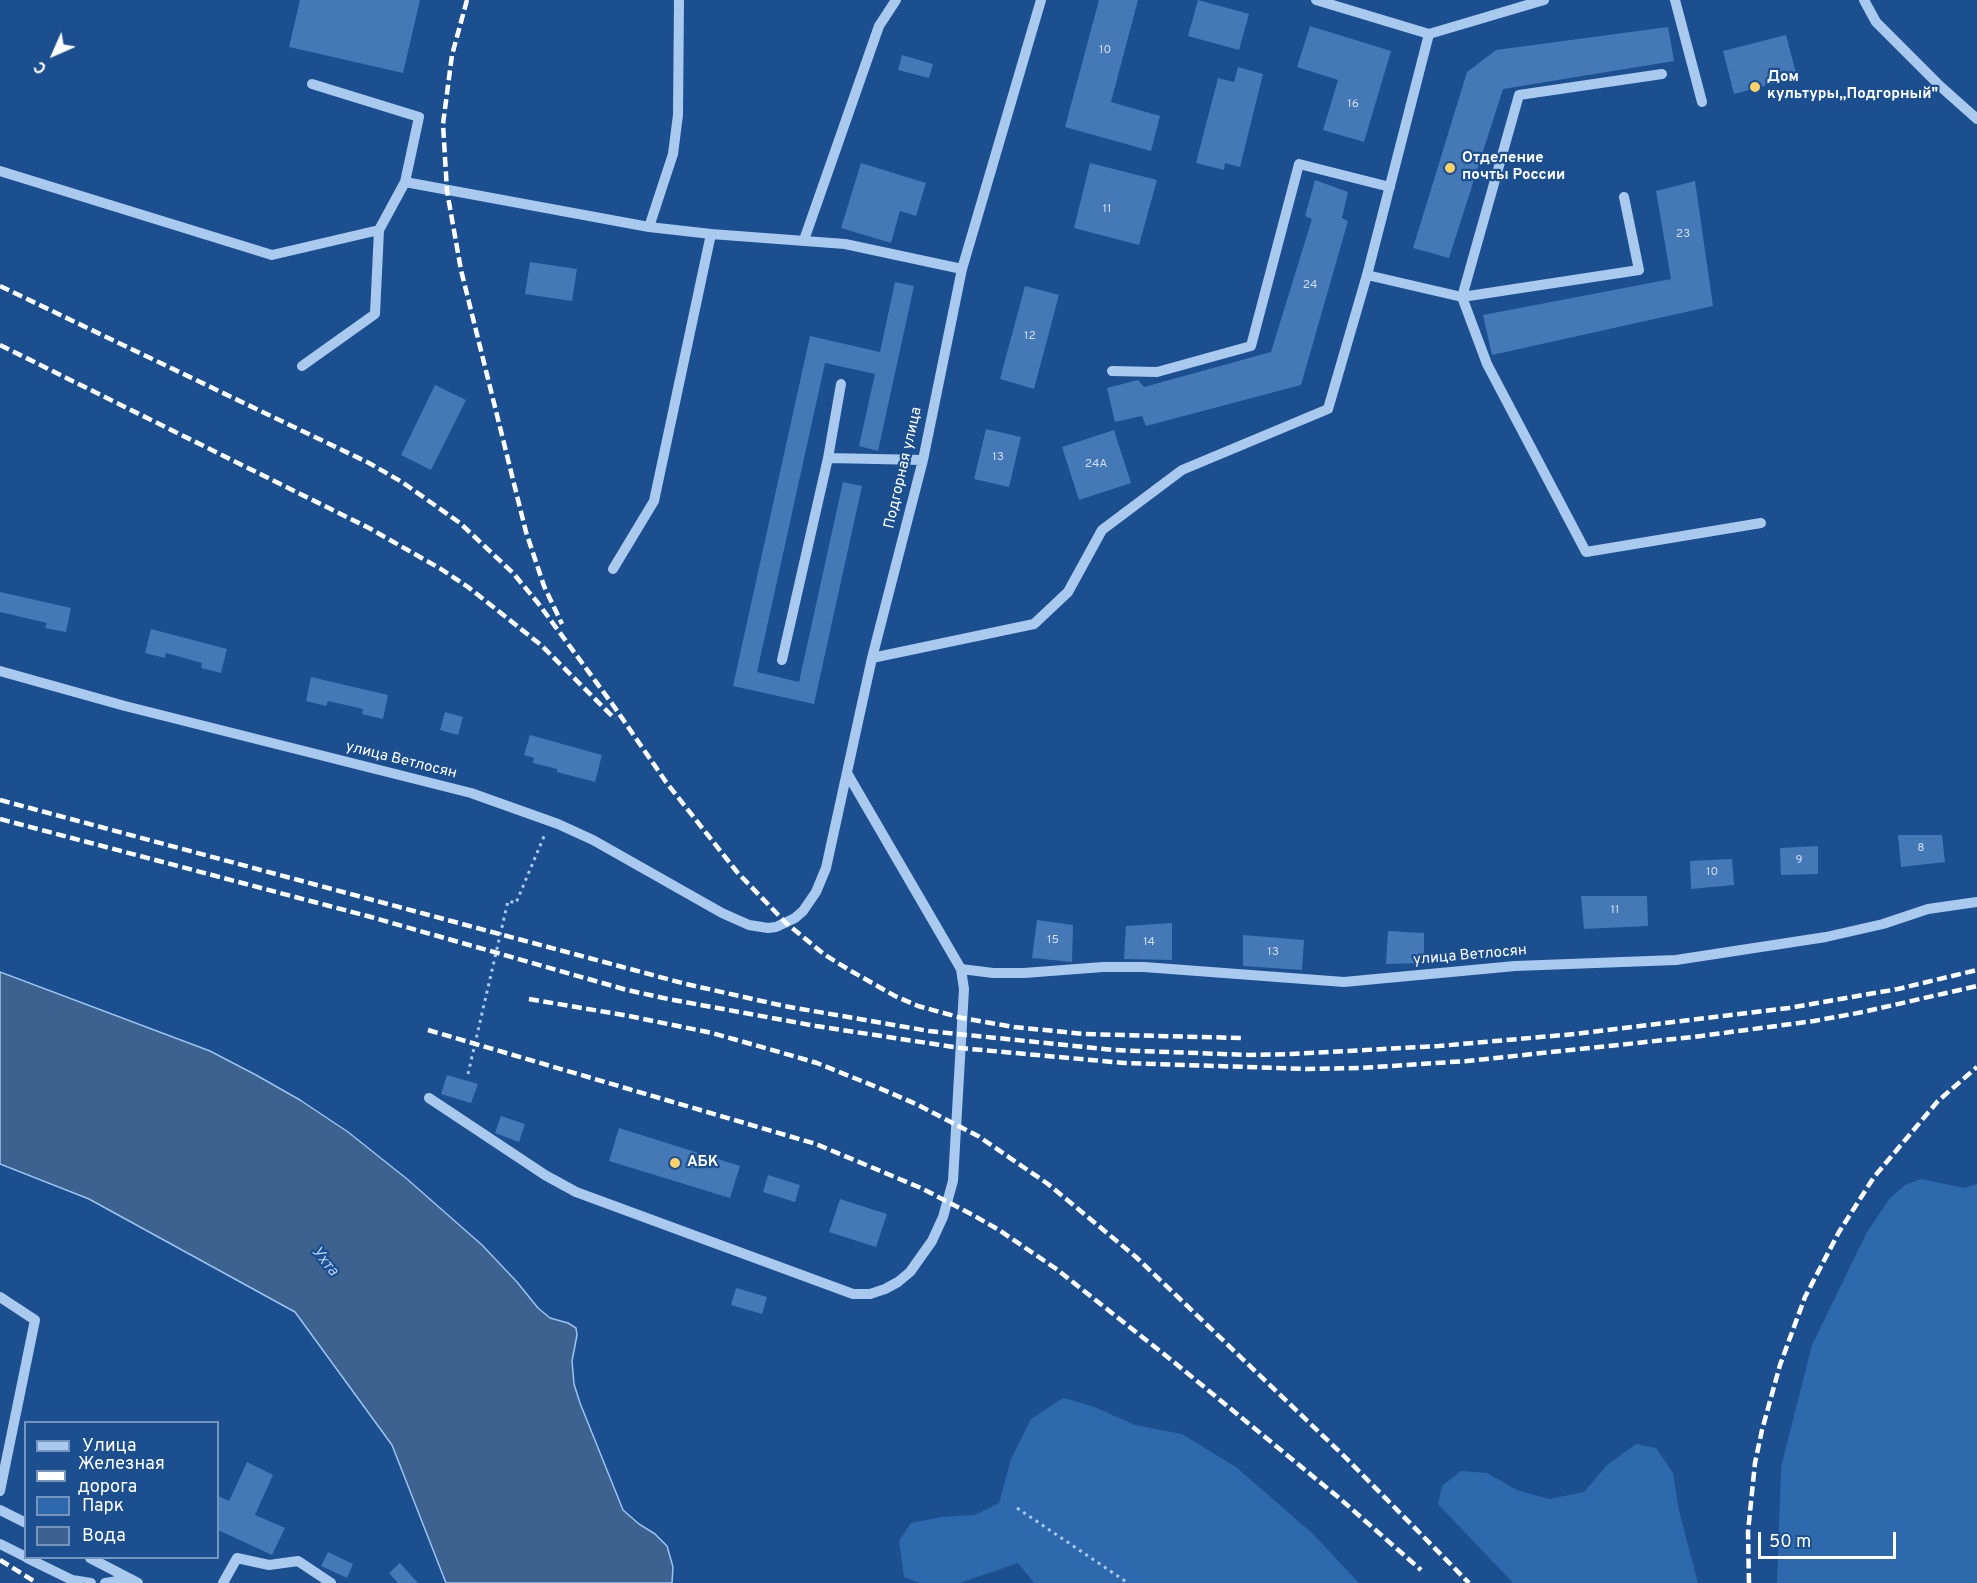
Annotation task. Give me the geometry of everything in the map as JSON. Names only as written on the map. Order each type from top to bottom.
[{"type":"street","points":[[649,227],[673,154],[678,116],[679,0]]},
{"type":"street","points":[[804,240],[879,26],[896,0]]},
{"type":"street","name":"Подгорная улица","points":[[776,927],[795,918],[803,911],[816,892],[826,868],[872,658],[923,460],[962,269],[1041,0]]},
{"type":"street","points":[[1317,0],[1429,34],[1544,0]]},
{"type":"street","points":[[1675,0],[1702,102]]},
{"type":"street","points":[[1864,0],[1876,22],[1940,86],[1977,119]]},
{"type":"street","points":[[872,658],[1034,624],[1068,592],[1102,530],[1182,470],[1328,410],[1367,275],[1429,34]]},
{"type":"street","points":[[1662,74],[1519,95],[1462,297],[1487,364],[1586,552],[1761,523]]},
{"type":"street","points":[[302,366],[375,315],[379,230],[405,182],[419,117],[312,84]]},
{"type":"street","points":[[1112,371],[1157,372],[1251,346],[1299,164],[1390,187]]},
{"type":"street","points":[[0,171],[272,255],[379,230]]},
{"type":"street","points":[[405,182],[649,227],[804,240],[880,250],[962,269]]},
{"type":"street","points":[[1367,275],[1462,297],[1639,270],[1624,196]]},
{"type":"street","points":[[613,569],[654,501],[711,234]]},
{"type":"street","points":[[782,660],[828,458],[841,384]]},
{"type":"street","points":[[828,458],[923,460]]},
{"type":"street","name":"улица Ветлосян","points":[[0,671],[125,706],[471,793],[551,821],[593,840],[738,921],[758,927],[776,927]]},
{"type":"street","points":[[429,1098],[545,1175],[576,1192],[853,1294],[870,1294],[885,1290],[898,1282],[910,1272],[932,1241],[948,1202],[953,1181],[964,989],[961,969],[847,773]]},
{"type":"street","name":"улица Ветлосян","points":[[961,969],[993,973],[1024,973],[1094,967],[1144,967],[1344,982],[1515,966],[1677,960],[1826,937],[1883,924],[1928,909],[1977,902]]},
{"type":"street","points":[[0,1297],[35,1320],[0,1491]]},
{"type":"street","points":[[0,1510],[24,1523]]},
{"type":"street","points":[[0,1544],[24,1556]]},
{"type":"street","points":[[223,1583],[237,1558],[269,1565],[298,1561],[331,1583]]},
{"type":"street","points":[[30,1559],[72,1580],[91,1583]]},
{"type":"street","points":[[94,1559],[135,1581]]},
{"type":"street","points":[[105,1583],[135,1581]]},
{"type":"path","points":[[468,1074],[508,901],[516,903],[551,821]]},
{"type":"path","points":[[1017,1508],[1128,1583]]},
{"type":"green space","points":[[1921,1179],[1964,1188],[1977,1184],[1977,1583],[1777,1583],[1781,1467],[1812,1345],[1867,1232],[1890,1198],[1905,1185]]},
{"type":"green space","points":[[1063,1398],[1092,1406],[1135,1425],[1182,1434],[1236,1467],[1313,1534],[1359,1583],[1034,1583],[1018,1563],[960,1583],[920,1583],[904,1577],[899,1541],[911,1523],[942,1517],[975,1515],[999,1503],[1011,1459],[1031,1419]]},
{"type":"green space","points":[[1636,1444],[1656,1448],[1673,1473],[1679,1511],[1698,1583],[1513,1583],[1438,1504],[1442,1486],[1461,1471],[1487,1473],[1517,1490],[1549,1499],[1584,1492],[1607,1465]]},
{"type":"water","name":"Ухта","points":[[0,972],[210,1051],[300,1100],[348,1132],[407,1179],[482,1245],[538,1308],[550,1318],[576,1328],[577,1335],[572,1361],[574,1384],[580,1403],[623,1510],[667,1546],[673,1567],[672,1583],[446,1583],[392,1445],[295,1312],[89,1199],[0,1164]]},
{"type":"building","points":[[300,0],[420,0],[403,73],[289,47]]},
{"type":"building","points":[[1099,0],[1138,0],[1111,102],[1160,116],[1151,151],[1065,127]]},
{"type":"building","points":[[1198,0],[1249,14],[1239,50],[1188,36]]},
{"type":"building","points":[[1310,26],[1391,51],[1364,142],[1323,130],[1338,80],[1297,67]]},
{"type":"building","points":[[1668,27],[1674,61],[1503,89],[1449,258],[1413,248],[1467,72],[1496,50]]},
{"type":"building","points":[[1786,35],[1797,77],[1734,94],[1723,51]]},
{"type":"building","points":[[902,55],[933,64],[929,78],[898,70]]},
{"type":"building","points":[[1238,67],[1263,74],[1240,167],[1225,163],[1224,170],[1196,163],[1218,78],[1234,82]]},
{"type":"building","points":[[861,163],[926,183],[916,216],[900,211],[891,243],[841,228]]},
{"type":"building","points":[[1090,163],[1157,180],[1139,245],[1074,228]]},
{"type":"building","points":[[1315,180],[1348,192],[1342,218],[1348,221],[1301,385],[1146,426],[1142,416],[1115,422],[1107,388],[1138,380],[1144,387],[1271,352],[1312,219],[1305,216]]},
{"type":"building","points":[[1695,181],[1713,306],[1492,355],[1483,315],[1671,279],[1656,191]]},
{"type":"building","points":[[530,262],[577,269],[572,301],[525,294]]},
{"type":"building","points":[[895,282],[914,286],[878,451],[859,446],[875,374],[825,363],[757,672],[799,682],[843,482],[862,486],[814,704],[733,686],[810,336],[880,352]]},
{"type":"building","points":[[1025,286],[1059,295],[1034,389],[1000,379]]},
{"type":"building","points":[[435,385],[466,400],[431,470],[401,455]]},
{"type":"building","points":[[986,429],[1021,437],[1009,487],[974,479]]},
{"type":"building","points":[[1114,430],[1131,483],[1079,500],[1062,447]]},
{"type":"building","points":[[0,592],[71,608],[66,632],[45,628],[47,623],[0,612]]},
{"type":"building","points":[[151,629],[227,649],[221,673],[201,668],[202,663],[166,653],[165,658],[145,653]]},
{"type":"building","points":[[311,677],[388,695],[383,719],[362,714],[363,709],[328,701],[326,706],[306,701]]},
{"type":"building","points":[[445,712],[463,717],[458,735],[440,730]]},
{"type":"building","points":[[530,735],[602,755],[595,782],[533,763],[534,758],[524,755]]},
{"type":"building","points":[[1898,835],[1942,835],[1945,862],[1901,867]]},
{"type":"building","points":[[1818,846],[1818,874],[1781,875],[1780,848]]},
{"type":"building","points":[[1732,859],[1734,885],[1691,889],[1690,861]]},
{"type":"building","points":[[1581,896],[1647,896],[1648,926],[1584,929]]},
{"type":"building","points":[[1037,920],[1073,925],[1072,962],[1032,958]]},
{"type":"building","points":[[1172,923],[1172,960],[1124,959],[1126,926]]},
{"type":"building","points":[[1388,931],[1424,933],[1424,963],[1386,964]]},
{"type":"building","points":[[1243,935],[1304,940],[1302,970],[1243,966]]},
{"type":"building","points":[[447,1075],[478,1084],[471,1103],[441,1094]]},
{"type":"building","points":[[501,1116],[525,1124],[519,1142],[495,1133]]},
{"type":"building","name":"АБК","points":[[619,1128],[740,1166],[730,1198],[609,1161]]},
{"type":"building","points":[[768,1175],[800,1185],[795,1202],[763,1192]]},
{"type":"building","points":[[840,1199],[887,1214],[876,1247],[829,1232]]},
{"type":"building","points":[[736,1288],[767,1297],[762,1314],[731,1305]]},
{"type":"building","points":[[247,1462],[273,1475],[255,1515],[285,1528],[272,1555],[219,1530],[219,1496],[229,1501]]},
{"type":"building","points":[[328,1552],[353,1564],[347,1578],[321,1566]]},
{"type":"building","points":[[400,1563],[418,1583],[398,1583],[389,1573]]},
{"type":"railway","points":[[467,0],[452,55],[443,124],[447,191],[461,270],[526,532],[544,586],[562,624]]},
{"type":"railway","points":[[0,286],[369,463],[402,482],[460,523],[513,573],[538,603],[666,782],[737,872],[786,923],[825,955],[851,971],[918,1006],[962,1018],[1014,1027],[1084,1034],[1241,1038]]},
{"type":"railway","points":[[0,345],[369,528],[441,569],[468,587],[541,645],[615,719]]},
{"type":"railway","points":[[0,800],[686,984],[784,1006],[929,1031],[1113,1050],[1250,1055],[1291,1054],[1439,1046],[1575,1034],[1789,1008],[1898,989],[1977,970]]},
{"type":"railway","points":[[0,819],[371,917],[627,990],[668,999],[816,1026],[960,1048],[1124,1063],[1308,1069],[1467,1061],[1693,1037],[1814,1021],[1977,986]]},
{"type":"railway","points":[[529,999],[712,1033],[817,1063],[916,1104],[978,1136],[1048,1184],[1136,1257],[1343,1455],[1469,1583]]},
{"type":"railway","points":[[428,1030],[816,1144],[921,1188],[973,1215],[1055,1268],[1175,1363],[1338,1497],[1421,1570]]},
{"type":"railway","points":[[1749,1583],[1748,1532],[1755,1463],[1780,1365],[1805,1297],[1839,1232],[1874,1177],[1938,1101],[1977,1067]]},
{"type":"railway","points":[[0,1560],[37,1583]]},
{"type":"place","name":"Дом культуры,,Подгорный\"","points":[[1755,87]]},
{"type":"place","name":"Отделение почты России","points":[[1450,168]]},
{"type":"place","name":"АБК","points":[[675,1163]]}]
